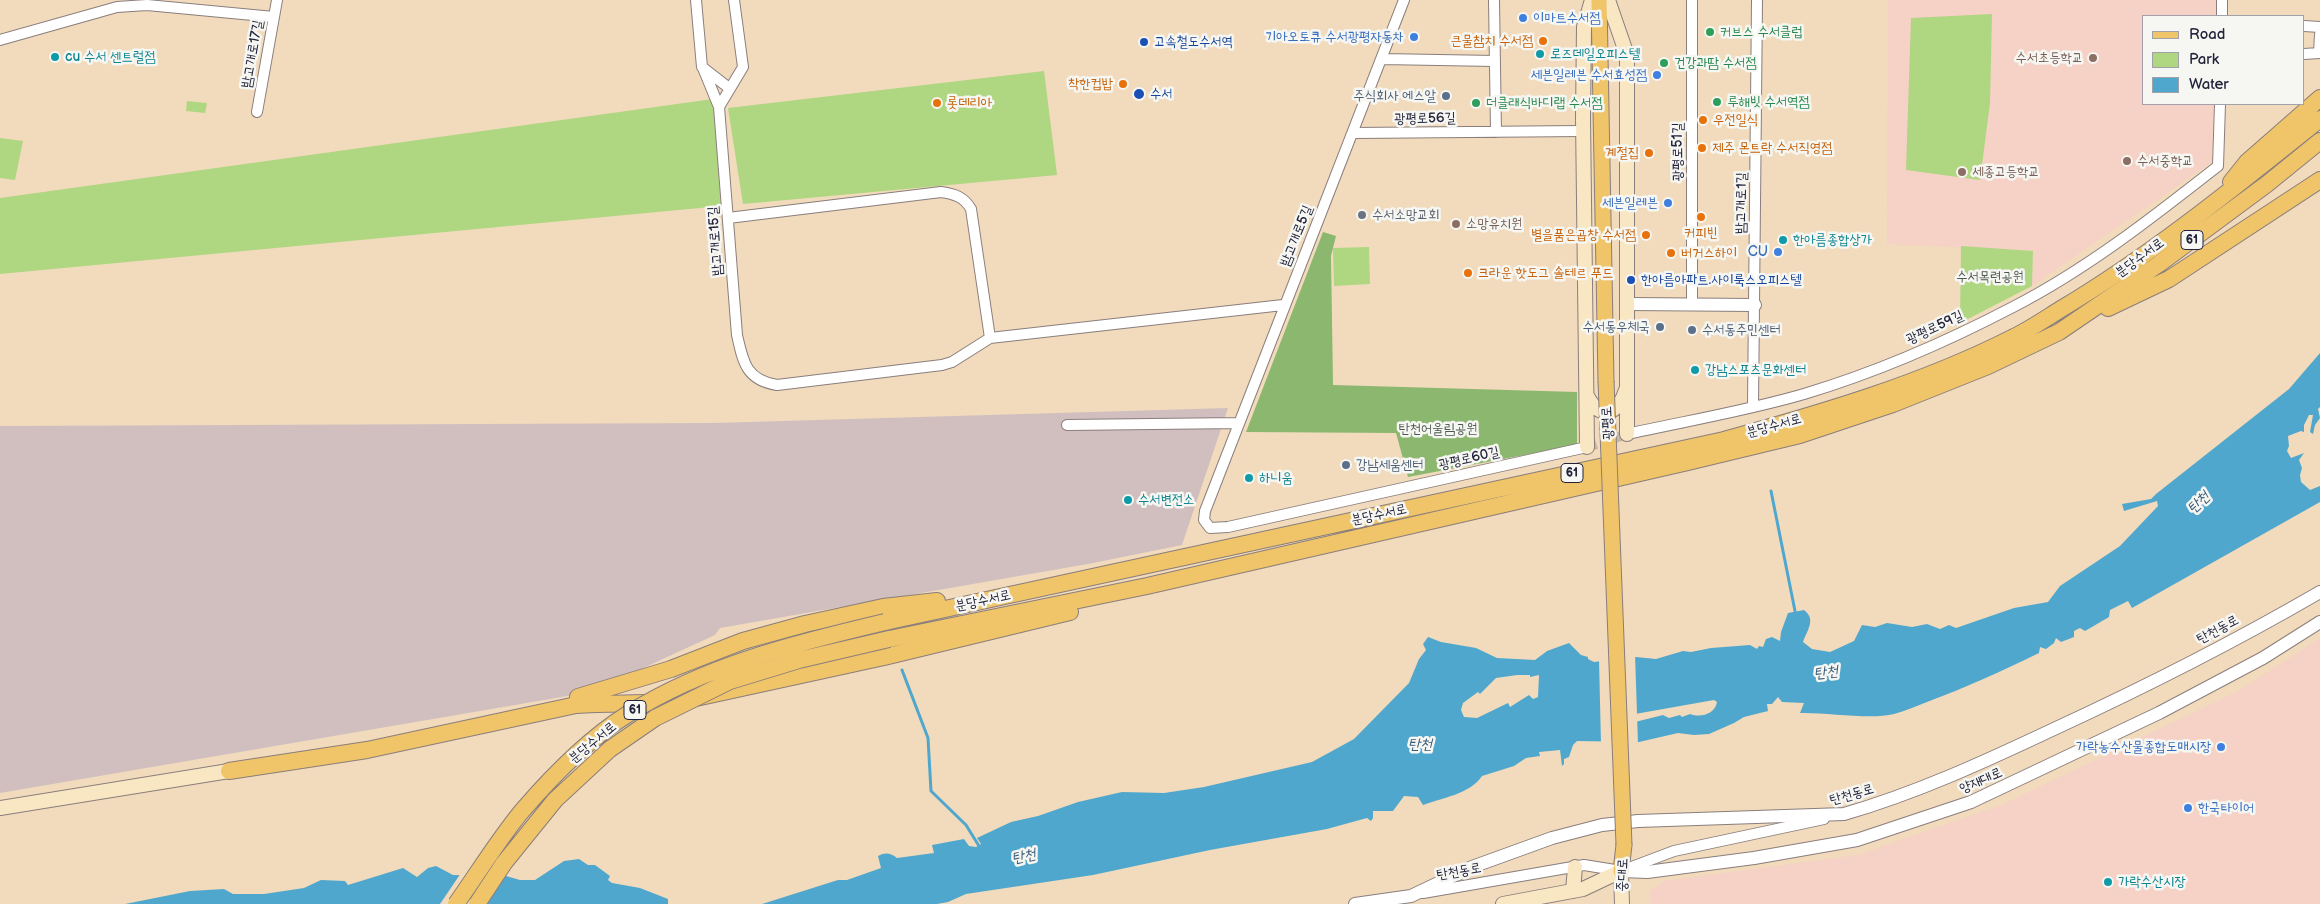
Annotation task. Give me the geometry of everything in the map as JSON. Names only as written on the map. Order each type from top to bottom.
[{"type":"highway","points":[[2214,204],[2247,162],[2320,98]]},
{"type":"highway","name":"분당수서로","points":[[456,904],[504,835],[544,786],[586,747],[628,714],[676,688],[744,660],[884,614],[1012,595],[1724,440],[1820,414],[1924,377],[2013,338],[2106,282],[2214,204],[2320,119]]},
{"type":"highway","name":"분당수서로","points":[[477,904],[504,864],[555,800],[610,749],[655,718],[730,681],[799,660],[889,639],[1147,586],[1800,435],[1893,404],[1988,366],[2059,332],[2159,264],[2267,184],[2320,141]]},
{"type":"highway","points":[[2059,332],[2169,279],[2256,220],[2320,180]]},
{"type":"highway","points":[[229,771],[367,750],[576,705],[609,702],[662,704],[682,701],[1016,626],[1076,611],[1147,586]]},
{"type":"highway","points":[[229,771],[246,765],[403,736],[597,692],[671,669],[743,641],[805,624],[884,614]]},
{"type":"main road","points":[[1587,447],[1583,131],[1584,26],[1592,0]]},
{"type":"main road","name":"광평로","points":[[1599,0],[1606,381],[1624,845]]},
{"type":"main road","points":[[1608,0],[1627,55],[1627,434]]},
{"type":"main road","points":[[1587,396],[1591,404],[1597,409],[1606,412],[1614,410],[1622,403],[1628,381]]},
{"type":"main road","points":[[0,808],[229,771]]},
{"type":"main road","name":"중대로","points":[[1622,904],[1621,871],[1624,845]]},
{"type":"main road","points":[[1573,891],[1575,867]]},
{"type":"main road","points":[[1503,904],[1573,891],[1621,871]]},
{"type":"street","name":"밤고개로17길","points":[[257,112],[278,0]]},
{"type":"street","points":[[696,0],[702,67],[719,107]]},
{"type":"street","points":[[719,107],[743,66],[734,0]]},
{"type":"street","name":"밤고개로5길","points":[[1210,528],[1204,520],[1205,511],[1283,305],[1354,133],[1404,0]]},
{"type":"street","points":[[1494,0],[1496,132]]},
{"type":"street","name":"광평로51길","points":[[1692,0],[1692,305]]},
{"type":"street","name":"밤고개로1길","points":[[1753,406],[1757,0]]},
{"type":"street","points":[[2222,0],[2222,15]]},
{"type":"street","points":[[0,40],[117,7],[147,5],[274,17]]},
{"type":"street","points":[[2305,26],[2320,27]]},
{"type":"street","points":[[2305,54],[2319,53],[2320,34]]},
{"type":"street","points":[[1382,59],[1495,61]]},
{"type":"street","points":[[702,67],[729,88]]},
{"type":"street","name":"광평로59길","points":[[1627,434],[1804,394],[1896,361],[2014,307],[2079,268],[2142,225],[2218,166],[2220,105]]},
{"type":"street","name":"밤고개로15길","points":[[719,107],[741,351],[750,374],[767,383],[777,385],[942,366],[952,362],[990,338]]},
{"type":"street","name":"광평로56길","points":[[1354,133],[1583,131]]},
{"type":"street","points":[[728,218],[942,192],[959,196],[965,199],[971,209],[990,338],[1283,305]]},
{"type":"street","points":[[1628,304],[1755,305]]},
{"type":"street","points":[[1067,425],[1238,423]]},
{"type":"street","name":"광평로60길","points":[[1210,528],[1228,527],[1587,447]]},
{"type":"street","name":"탄천동로","points":[[1355,904],[1584,865],[1621,871],[1674,851],[1844,814],[1910,792],[2008,751],[2175,671],[2320,592]]},
{"type":"street","name":"양재대로","points":[[1621,871],[1647,872],[1754,858],[1857,840],[1971,802],[2160,713],[2263,658],[2320,622]]},
{"type":"street","points":[[1410,896],[1472,868],[1552,838],[1602,825],[1638,821],[1844,814]]},
{"type":"shaded area","points":[[1888,0],[2216,0],[2215,15],[2142,15],[2142,105],[2213,105],[2212,162],[2032,286],[2033,251],[1887,244]]},
{"type":"shaded area","points":[[1228,408],[1182,545],[1088,564],[720,628],[715,635],[591,692],[0,793],[0,426],[714,423]]},
{"type":"shaded area","name":"가락농수산물종합도매시장","points":[[2320,638],[2320,904],[1650,904],[1650,891],[1664,881],[1858,855],[2006,803],[2240,690]]},
{"type":"green space","points":[[1992,14],[1990,103],[1980,180],[1906,170],[1911,18]]},
{"type":"green space","points":[[1044,71],[1057,175],[743,204],[728,108]]},
{"type":"green space","points":[[713,99],[721,206],[0,274],[0,198]]},
{"type":"green space","points":[[187,101],[207,103],[205,113],[186,111]]},
{"type":"green space","points":[[0,138],[23,141],[15,180],[0,178]]},
{"type":"green space","name":"탄천어울림공원","points":[[1323,232],[1336,236],[1331,256],[1333,385],[1577,392],[1577,445],[1408,477],[1396,433],[1246,432]]},
{"type":"green space","name":"수서목련공원","points":[[1961,246],[2033,251],[2032,286],[1960,323]]},
{"type":"green space","points":[[1369,247],[1370,284],[1334,286],[1333,248]]},
{"type":"water","name":"탄천","points":[[2320,353],[2320,407],[2318,409],[2320,418],[2315,425],[2313,434],[2310,432],[2313,415],[2309,415],[2304,425],[2304,432],[2301,431],[2288,436],[2289,446],[2287,451],[2291,458],[2304,453],[2299,460],[2302,468],[2301,482],[2310,490],[2320,486],[2320,502],[2132,608],[2128,601],[2110,610],[2109,617],[2085,631],[2080,628],[2074,631],[2074,637],[2061,642],[2056,638],[2054,643],[2046,649],[2040,647],[2039,653],[2025,660],[1941,697],[1894,714],[1860,716],[1800,713],[1804,703],[1782,702],[1778,697],[1772,704],[1767,704],[1768,711],[1744,717],[1709,734],[1678,733],[1639,742],[1577,741],[1573,745],[1569,757],[1564,759],[1562,766],[1560,750],[1539,752],[1540,756],[1526,758],[1514,766],[1482,776],[1477,782],[1463,791],[1423,805],[1418,797],[1404,796],[1393,811],[1373,811],[1371,821],[1367,818],[1327,829],[1210,850],[1093,875],[966,894],[948,902],[937,904],[762,904],[838,880],[847,880],[881,868],[878,856],[883,854],[890,854],[897,858],[934,853],[932,845],[964,839],[969,846],[976,847],[981,844],[977,838],[1011,822],[1038,816],[1078,802],[1122,792],[1164,793],[1204,787],[1312,762],[1354,739],[1409,683],[1419,659],[1426,650],[1423,644],[1428,637],[1441,642],[1476,648],[1497,658],[1535,660],[1547,651],[1569,643],[1581,655],[1588,657],[1588,659],[1594,662],[1636,657],[1656,659],[1683,651],[1691,652],[1711,648],[1750,645],[1757,649],[1759,646],[1763,647],[1766,639],[1772,637],[1780,641],[1781,632],[1788,613],[1804,610],[1808,613],[1810,621],[1809,629],[1803,642],[1812,649],[1830,652],[1854,641],[1862,625],[1875,627],[1887,623],[1912,627],[1927,624],[1940,629],[1949,625],[1956,628],[2014,608],[2048,602],[2060,586],[2120,546],[2158,506],[2157,501],[2124,511],[2122,504],[2151,499],[2289,389]],"holes":[[[1530,675],[1530,677],[1539,675],[1538,697],[1533,699],[1529,695],[1510,707],[1508,703],[1477,718],[1464,717],[1461,710],[1463,703],[1478,692],[1480,694],[1496,678]],[[1714,700],[1717,702],[1716,706],[1707,714],[1699,716],[1690,714],[1682,717],[1680,715],[1669,718],[1663,715],[1635,722],[1635,714]]]},
{"type":"water","points":[[579,859],[588,865],[595,865],[610,876],[608,880],[612,883],[640,888],[668,899],[668,904],[125,904],[190,891],[224,889],[233,894],[264,894],[304,888],[321,880],[345,881],[348,885],[403,868],[417,877],[428,868],[436,866],[453,875],[506,876],[520,880],[535,880],[564,861]]},
{"type":"pier","points":[[1635,654],[1638,744],[1601,744],[1599,659]]},
{"type":"pier","points":[[461,873],[507,874],[486,904],[440,904]]},
{"type":"waterway","points":[[1771,491],[1795,611]]},
{"type":"waterway","points":[[902,670],[928,738],[931,791],[966,825],[979,846]]},
{"type":"tunnel","points":[[1587,447],[1627,434]]},
{"type":"place","name":"이마트수서점","points":[[1523,18]]},
{"type":"place","name":"커브스 수서클럽","points":[[1710,32]]},
{"type":"place","name":"기아오토큐 수서광평자동차","points":[[1414,37]]},
{"type":"place","name":"큰물참치 수서점","points":[[1543,41]]},
{"type":"place","name":"고속철도수서역","points":[[1144,42]]},
{"type":"place","name":"로즈데일오피스텔","points":[[1540,54]]},
{"type":"place","name":"cu 수서 센트럴점","points":[[55,57]]},
{"type":"place","name":"수서초등학교","points":[[2093,58]]},
{"type":"place","name":"건강과땀 수서점","points":[[1664,63]]},
{"type":"place","name":"세븐일레븐 수서효성점","points":[[1657,75]]},
{"type":"place","name":"착한컵밥","points":[[1123,84]]},
{"type":"place","name":"수서","points":[[1139,94]]},
{"type":"place","name":"주식회사 에스알","points":[[1446,96]]},
{"type":"place","name":"루해빗 수서역점","points":[[1717,102]]},
{"type":"place","name":"롯데리아","points":[[937,103]]},
{"type":"place","name":"더클래식바디랩 수서점","points":[[1476,103]]},
{"type":"place","name":"우전일식","points":[[1703,120]]},
{"type":"place","name":"제주 몬트락 수서직영점","points":[[1702,148]]},
{"type":"place","name":"계절집","points":[[1649,153]]},
{"type":"place","name":"수서중학교","points":[[2127,161]]},
{"type":"place","name":"세종고등학교","points":[[1962,172]]},
{"type":"place","name":"세븐일레븐","points":[[1668,203]]},
{"type":"place","name":"수서소망교회","points":[[1362,215]]},
{"type":"place","name":"커피빈","points":[[1701,217]]},
{"type":"place","name":"소망유치원","points":[[1456,224]]},
{"type":"place","name":"별을품은곱창 수서점","points":[[1646,235]]},
{"type":"place","name":"한아름종합상가","points":[[1783,240]]},
{"type":"place","name":"CU","points":[[1778,252]]},
{"type":"place","name":"버거스하이","points":[[1671,253]]},
{"type":"place","name":"크라운 핫도그 솔테르 푸드","points":[[1468,273]]},
{"type":"place","name":"한아름아파트.사이룩스오피스텔","points":[[1631,280]]},
{"type":"place","name":"수서동우체국","points":[[1660,327]]},
{"type":"place","name":"수서동주민센터","points":[[1692,330]]},
{"type":"place","name":"강남스포츠문화센터","points":[[1695,370]]},
{"type":"place","name":"강남세움센터","points":[[1346,465]]},
{"type":"place","name":"하니움","points":[[1249,478]]},
{"type":"place","name":"수서변전소","points":[[1128,500]]},
{"type":"place","name":"가락농수산물종합도매시장","points":[[2221,747]]},
{"type":"place","name":"한국타이어","points":[[2188,808]]},
{"type":"place","name":"가락수산시장","points":[[2108,882]]}]
